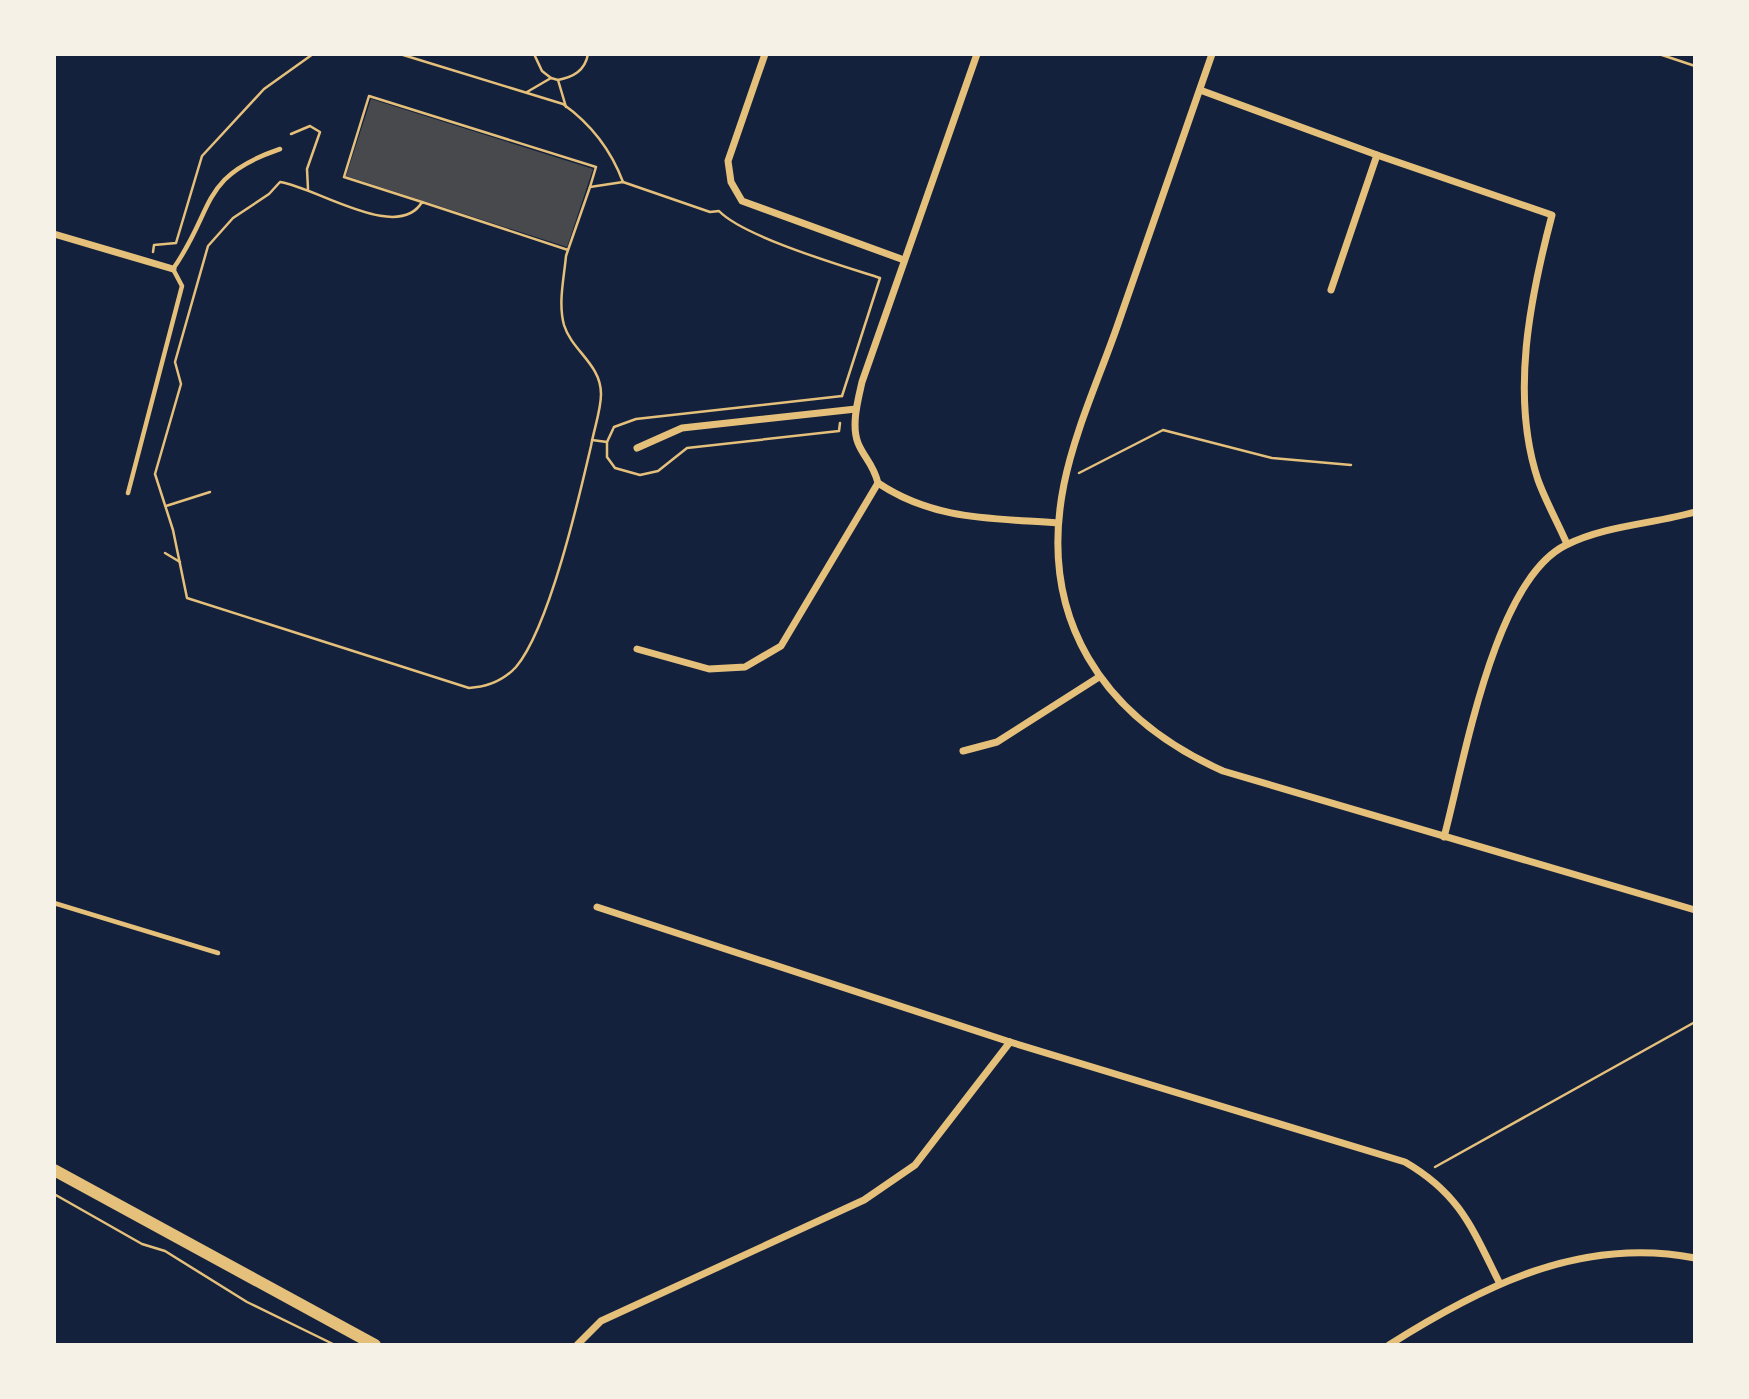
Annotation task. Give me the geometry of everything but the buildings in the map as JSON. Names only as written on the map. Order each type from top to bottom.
[{"type":"street","points":[[765,54],[728,161],[731,182],[743,201],[904,260]]},
{"type":"street","points":[[637,649],[709,669],[745,667],[781,646],[878,483],[874,464],[858,443],[856,409],[862,382],[977,54]]},
{"type":"street","points":[[1212,54],[1064,481],[1056,557],[1062,592],[1073,629],[1099,677],[1149,729],[1183,753],[1264,785],[1695,909]]},
{"type":"street","points":[[1200,90],[1552,215],[1538,267],[1525,375],[1529,432],[1538,480],[1567,544]]},
{"type":"street","points":[[1331,290],[1377,155]]},
{"type":"street","points":[[54,234],[173,269]]},
{"type":"street","points":[[637,448],[682,428],[856,409]]},
{"type":"street","points":[[878,483],[922,507],[951,514],[1058,523]]},
{"type":"street","points":[[1444,837],[1495,647],[1520,591],[1555,552],[1567,544],[1607,530],[1695,512]]},
{"type":"street","points":[[963,751],[997,742],[1099,677]]},
{"type":"street","points":[[597,907],[1010,1042],[1405,1162],[1448,1192],[1471,1225],[1499,1282]]},
{"type":"street","points":[[577,1345],[601,1321],[864,1200],[915,1165],[952,1121],[1010,1042]]},
{"type":"street","points":[[54,1170],[375,1345]]},
{"type":"street","points":[[1389,1345],[1452,1305],[1499,1282],[1605,1254],[1671,1253],[1695,1258]]},
{"type":"lane","points":[[128,493],[182,286],[173,269],[186,250],[217,184],[248,160],[280,149]]},
{"type":"lane","points":[[54,903],[218,953]]},
{"type":"path","points":[[152,256],[154,246],[176,243],[202,156],[264,89],[313,54]]},
{"type":"path","points":[[400,54],[526,92],[566,107],[583,117],[601,142],[623,182]]},
{"type":"path","points":[[534,54],[542,71],[558,80],[579,72],[588,54]]},
{"type":"path","points":[[1658,54],[1695,66]]},
{"type":"path","points":[[526,92],[551,78]]},
{"type":"path","points":[[558,80],[566,107]]},
{"type":"path","points":[[422,202],[416,213],[404,218],[381,217],[308,189],[280,182],[269,194],[233,218],[208,246],[175,362],[181,384],[155,474],[180,562],[187,598],[469,688],[490,684],[508,675],[527,650],[559,564],[582,485],[601,393],[590,361],[574,346],[565,325],[562,300],[568,250],[596,167],[369,96],[344,177],[422,202],[568,250]]},
{"type":"path","points":[[291,134],[310,127],[320,132],[307,169],[308,189]]},
{"type":"path","points":[[590,187],[623,182],[710,212],[719,212],[752,233],[880,278],[842,396]]},
{"type":"path","points":[[1064,481],[1163,430],[1272,458],[1352,466]]},
{"type":"path","points":[[165,506],[210,492]]},
{"type":"path","points":[[165,553],[180,562]]},
{"type":"path","points":[[1424,1173],[1695,1021]]},
{"type":"path","points":[[54,1194],[142,1244],[165,1251],[247,1302],[335,1345]]}]
